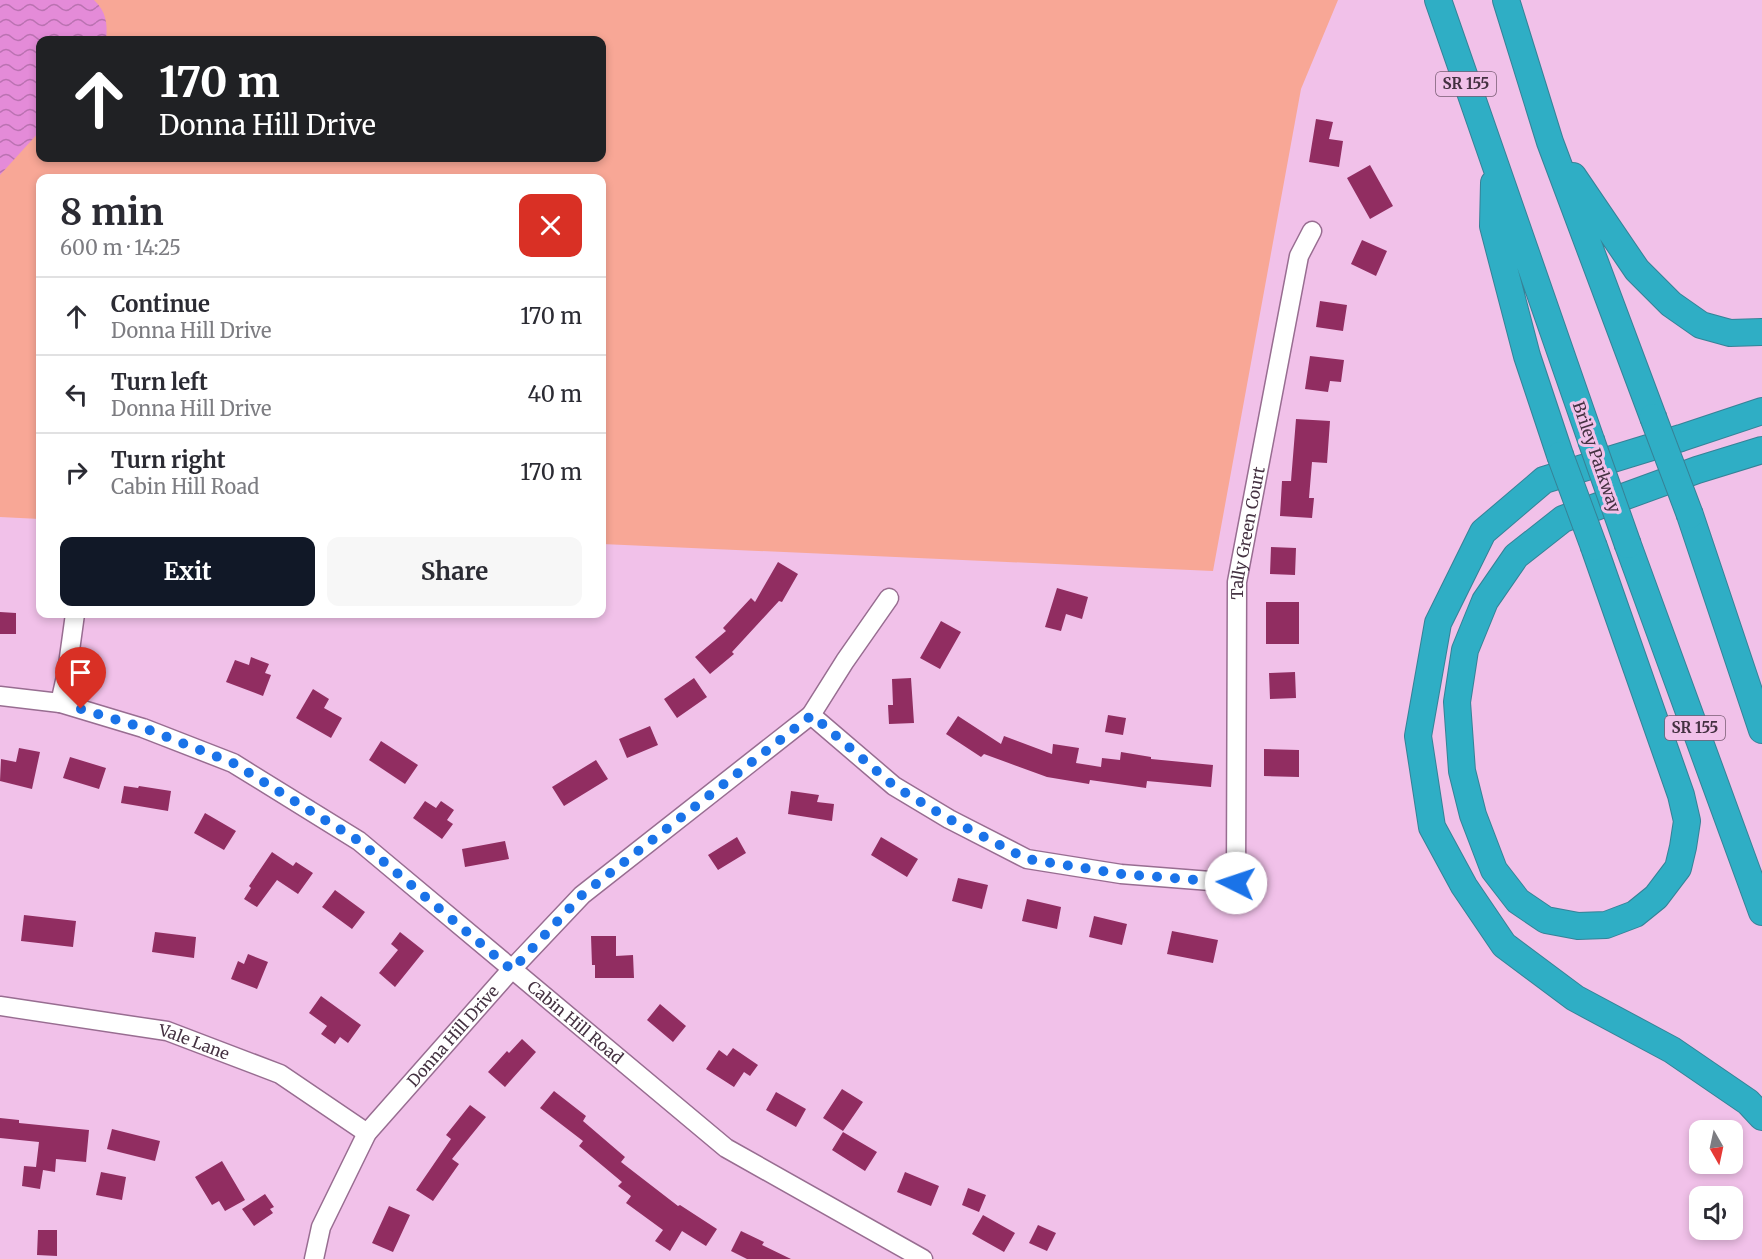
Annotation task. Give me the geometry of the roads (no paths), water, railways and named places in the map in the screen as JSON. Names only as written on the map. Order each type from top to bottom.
[{"type":"highway","name":"Briley Parkway","points":[[1438,0],[1628,545],[1762,912]]},
{"type":"highway","points":[[1506,0],[1550,142],[1690,515],[1762,730]]},
{"type":"highway","points":[[1550,142],[1637,270],[1671,304],[1701,325],[1730,333],[1762,332]]},
{"type":"highway","points":[[1495,167],[1493,226],[1527,356],[1560,454],[1594,547],[1681,795],[1687,821],[1678,868],[1656,897],[1635,914],[1606,926],[1578,926],[1546,920],[1518,901],[1494,870],[1473,815],[1462,771],[1457,702],[1465,650],[1485,601],[1516,556],[1563,519],[1697,471],[1762,450]]},
{"type":"highway","points":[[1762,411],[1544,480],[1483,532],[1438,623],[1418,736],[1432,827],[1464,886],[1504,945],[1575,998],[1671,1050],[1748,1102],[1762,1117]]},
{"type":"street","name":"Tally Green Court","points":[[812,715],[894,786],[949,819],[1027,859],[1121,874],[1236,883],[1237,582],[1299,256],[1312,231]]},
{"type":"street","name":"Donna Hill Drive","points":[[314,1259],[321,1227],[367,1133],[582,895],[812,715],[889,598]]},
{"type":"street","points":[[60,703],[74,618]]},
{"type":"street","name":"Cabin Hill Road","points":[[0,696],[60,703],[144,728],[233,763],[359,841],[726,1148],[914,1257]]},
{"type":"street","name":"Vale Lane","points":[[0,1006],[167,1031],[280,1074],[367,1133]]},
{"type":"water","points":[[0,0],[94,0],[104,13],[106,36],[36,36],[36,135],[0,175]]}]
